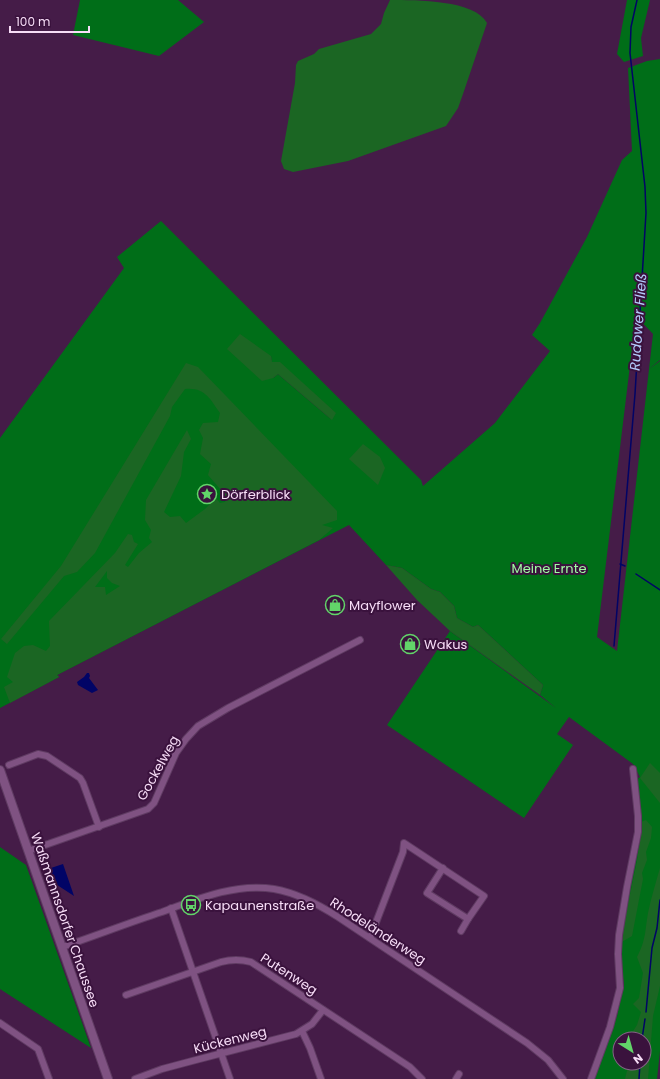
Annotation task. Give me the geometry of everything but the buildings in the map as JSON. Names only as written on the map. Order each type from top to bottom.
[{"type":"street","name":"Gockelweg","points":[[28,851],[144,811],[151,807],[176,753],[191,733],[203,722],[360,640]]},
{"type":"street","points":[[9,765],[38,754],[42,754],[80,778],[84,783],[99,827]]},
{"type":"street","points":[[591,1079],[610,1027],[620,988],[618,935],[638,832],[638,816],[633,769]]},
{"type":"street","name":"Waßmannsdorfer Chaussee","points":[[0,770],[108,1079]]},
{"type":"street","points":[[370,938],[403,852],[404,844],[484,896],[461,931]]},
{"type":"street","points":[[443,868],[428,893],[468,919]]},
{"type":"street","name":"Rhodeländerweg","points":[[62,947],[218,893],[250,888],[273,889],[298,896],[314,903],[370,938],[528,1043],[548,1060],[563,1079]]},
{"type":"street","points":[[171,908],[230,1079]]},
{"type":"street","name":"Putenweg","points":[[126,995],[233,959],[251,962],[410,1067],[422,1079]]},
{"type":"street","name":"Kückenweg","points":[[135,1079],[162,1069],[285,1038],[302,1031],[312,1024],[323,1010]]},
{"type":"street","points":[[0,1023],[38,1049],[49,1079]]},
{"type":"street","points":[[302,1031],[321,1079]]},
{"type":"green space","points":[[80,0],[178,0],[204,22],[159,56],[73,35]]},
{"type":"green space","points":[[390,0],[429,1],[458,6],[471,10],[480,15],[487,23],[458,108],[446,126],[348,161],[293,172],[284,169],[281,161],[295,83],[296,65],[298,61],[314,54],[319,49],[371,34],[381,24]]},
{"type":"green space","points":[[627,0],[650,0],[641,38],[643,56],[624,62],[617,54]]},
{"type":"green space","name":"Meine Ernte","points":[[660,59],[660,360],[649,369],[660,361],[660,1051],[657,1079],[593,1079],[617,1016],[624,984],[619,951],[629,886],[640,843],[641,827],[635,780],[640,777],[633,764],[569,717],[557,734],[573,745],[524,818],[387,725],[450,631],[556,708],[540,695],[543,685],[478,625],[473,627],[457,618],[454,606],[440,592],[431,589],[402,568],[386,565],[349,525],[57,675],[59,677],[0,708],[0,438],[124,268],[117,257],[161,221],[421,480],[423,486],[495,423],[550,351],[532,335],[587,237],[622,160],[632,151],[628,68],[647,61]],"holes":[[[636,316],[653,334],[617,651],[597,637]],[[271,356],[272,362],[332,420],[278,374],[273,378]]]},
{"type":"green space","points":[[240,334],[271,356],[272,362],[280,362],[336,413],[332,420],[278,374],[273,378],[262,381],[227,349]]},
{"type":"green space","name":"Dörferblick","points":[[186,363],[198,367],[337,511],[337,520],[322,525],[333,528],[319,540],[57,675],[59,677],[10,703],[4,687],[13,682],[7,677],[15,653],[24,646],[33,645],[46,651],[50,646],[49,621],[115,553],[128,534],[132,535],[134,542],[138,544],[125,565],[128,567],[139,553],[152,542],[149,538],[151,530],[145,520],[146,500],[187,430],[191,439],[184,452],[181,476],[164,512],[170,517],[180,516],[186,523],[205,509],[216,498],[220,503],[225,502],[227,497],[208,475],[211,464],[200,454],[203,438],[199,430],[203,423],[218,422],[220,413],[210,399],[202,392],[198,390],[185,389],[172,407],[170,416],[95,553],[77,572],[64,576],[7,644],[1,639],[61,566]],"holes":[[[107,571],[107,578],[112,583],[120,586],[106,595],[105,587],[95,587]]]},
{"type":"green space","points":[[363,444],[380,457],[385,468],[378,485],[349,459]]},
{"type":"green space","points":[[386,565],[402,568],[431,589],[440,592],[454,606],[457,618],[473,627],[478,625],[543,685],[540,695],[450,631],[417,600]]},
{"type":"green space","points":[[650,763],[660,773],[660,803],[640,778]]},
{"type":"green space","points":[[646,820],[652,827],[651,838],[646,852],[647,860],[642,873],[643,879],[632,936],[620,943],[637,861],[642,827],[641,822]]},
{"type":"green space","points":[[0,847],[26,865],[91,1048],[0,989]]},
{"type":"green space","points":[[660,868],[660,986],[653,1016],[652,1031],[633,1031],[637,1025],[641,1012],[633,1004],[639,998],[643,973],[637,957],[644,940],[649,907]]},
{"type":"green space","points":[[627,1071],[649,1071],[648,1079],[625,1079]]},
{"type":"shaded area","points":[[89,673],[89,678],[98,690],[92,693],[78,685],[77,682]]},
{"type":"shaded area","points":[[63,864],[74,896],[48,879],[45,870]]},
{"type":"waterway","name":"Rudower Fließ","points":[[614,646],[635,394],[646,213],[645,187],[630,53],[631,27],[637,0]]},
{"type":"waterway","name":"Rudower Fließ","points":[[620,564],[625,566]]},
{"type":"waterway","points":[[636,574],[660,590]]},
{"type":"waterway","name":"Rudower Fließ","points":[[646,1012],[652,948],[657,928],[660,900]]},
{"type":"waterway","name":"Rudower Fließ","points":[[643,1031],[645,1019]]},
{"type":"waterway","name":"Rudower Fließ","points":[[639,1079],[640,1071]]},
{"type":"place","name":"Dörferblick","points":[[207,494]]},
{"type":"place","name":"Mayflower","points":[[335,605]]},
{"type":"place","name":"Wakus","points":[[410,644]]},
{"type":"place","name":"Kapaunenstraße","points":[[191,905]]}]
